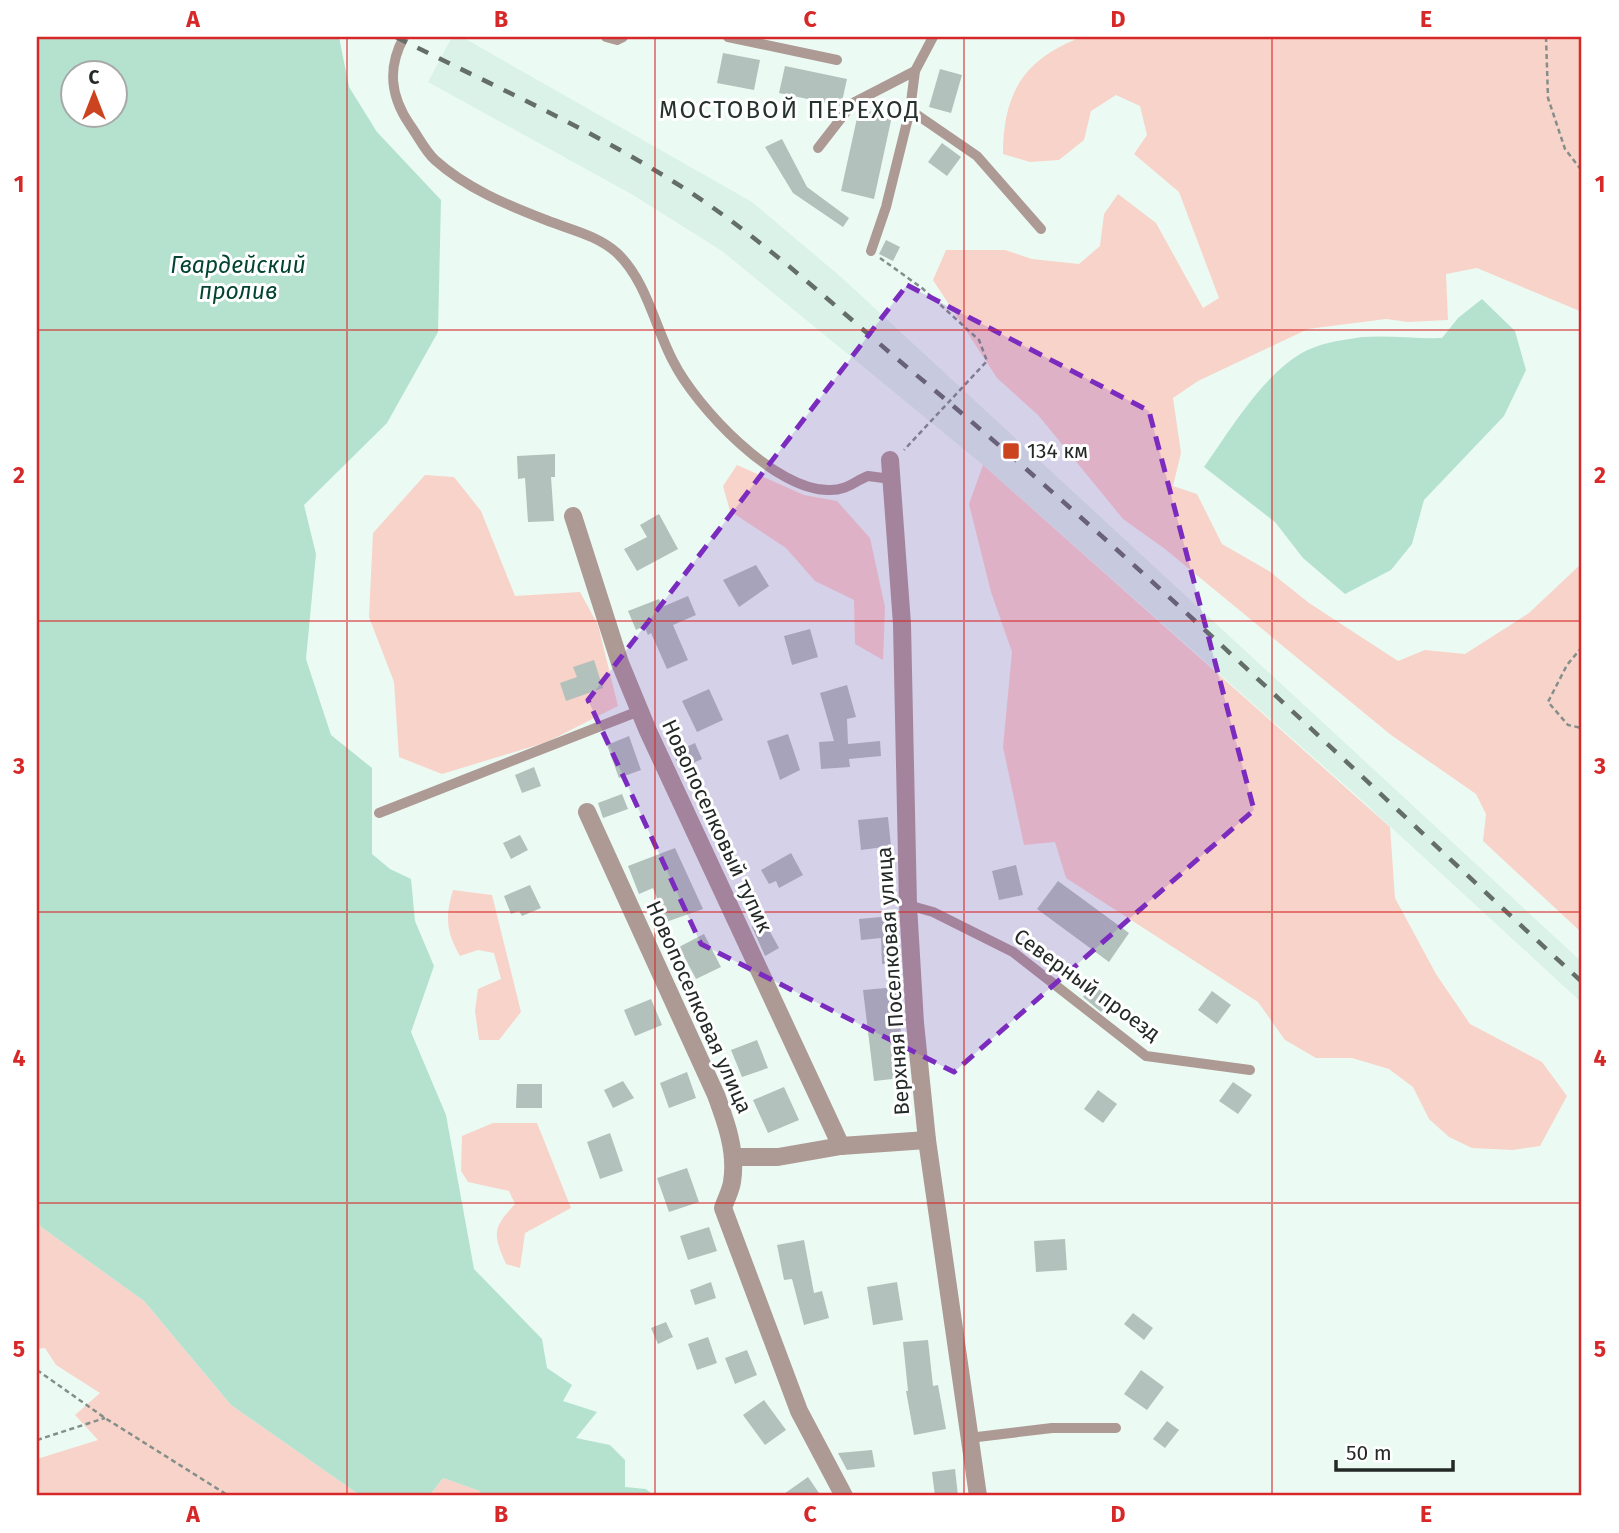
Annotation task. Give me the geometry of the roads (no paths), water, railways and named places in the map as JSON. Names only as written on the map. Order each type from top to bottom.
[{"type":"street","name":"Верхняя Поселковая улица","points":[[890,460],[902,624],[908,905],[915,1023],[927,1140],[978,1496]]},
{"type":"street","name":"Новопоселковый тупик","points":[[573,516],[620,663],[639,711],[841,1146]]},
{"type":"street","name":"Новопоселковая улица","points":[[587,812],[716,1095],[728,1128],[733,1157],[732,1183],[723,1208],[799,1411],[844,1496]]},
{"type":"street","points":[[733,1157],[778,1157],[841,1146],[927,1140]]},
{"type":"lane","points":[[404,37],[393,56],[393,84],[401,111],[433,159],[475,189],[545,220],[595,237],[620,256],[637,280],[688,389],[709,414],[784,479],[805,487],[849,488],[868,476],[891,479]]},
{"type":"lane","points":[[606,37],[617,40],[623,37]]},
{"type":"lane","points":[[728,37],[837,61]]},
{"type":"lane","points":[[871,251],[886,207],[910,110],[915,71],[933,37]]},
{"type":"lane","points":[[818,148],[853,103],[915,71]]},
{"type":"lane","points":[[910,110],[977,156],[1041,229]]},
{"type":"lane","points":[[379,813],[639,711]]},
{"type":"lane","name":"Северный проезд","points":[[908,905],[933,912],[1013,952],[1146,1056],[1250,1070]]},
{"type":"lane","points":[[970,1438],[1052,1428],[1116,1428]]},
{"type":"water","name":"Гвардейский пролив","points":[[37,37],[339,37],[349,87],[377,132],[441,200],[438,332],[387,423],[304,505],[316,554],[306,659],[331,735],[372,768],[372,854],[390,869],[411,879],[415,921],[434,966],[411,1032],[446,1115],[474,1269],[542,1339],[547,1368],[572,1385],[563,1401],[597,1412],[576,1438],[610,1445],[625,1460],[625,1487],[646,1489],[654,1496],[480,1496],[480,1491],[443,1478],[429,1496],[361,1496],[231,1405],[144,1301],[37,1224]]},
{"type":"water","points":[[1482,299],[1515,331],[1526,370],[1504,416],[1424,500],[1412,544],[1391,570],[1345,594],[1303,558],[1275,522],[1204,467],[1259,391],[1285,364],[1300,354],[1322,345],[1362,337],[1442,338],[1458,318]]},
{"type":"railway","points":[[396,37],[571,124],[640,162],[737,225],[1085,521],[1252,673],[1582,982]]},
{"type":"place","name":"134 км","points":[[1011,451]]},
{"type":"district","name":"МОСТОВОЙ ПЕРЕХОД","points":[[790,110]]}]
